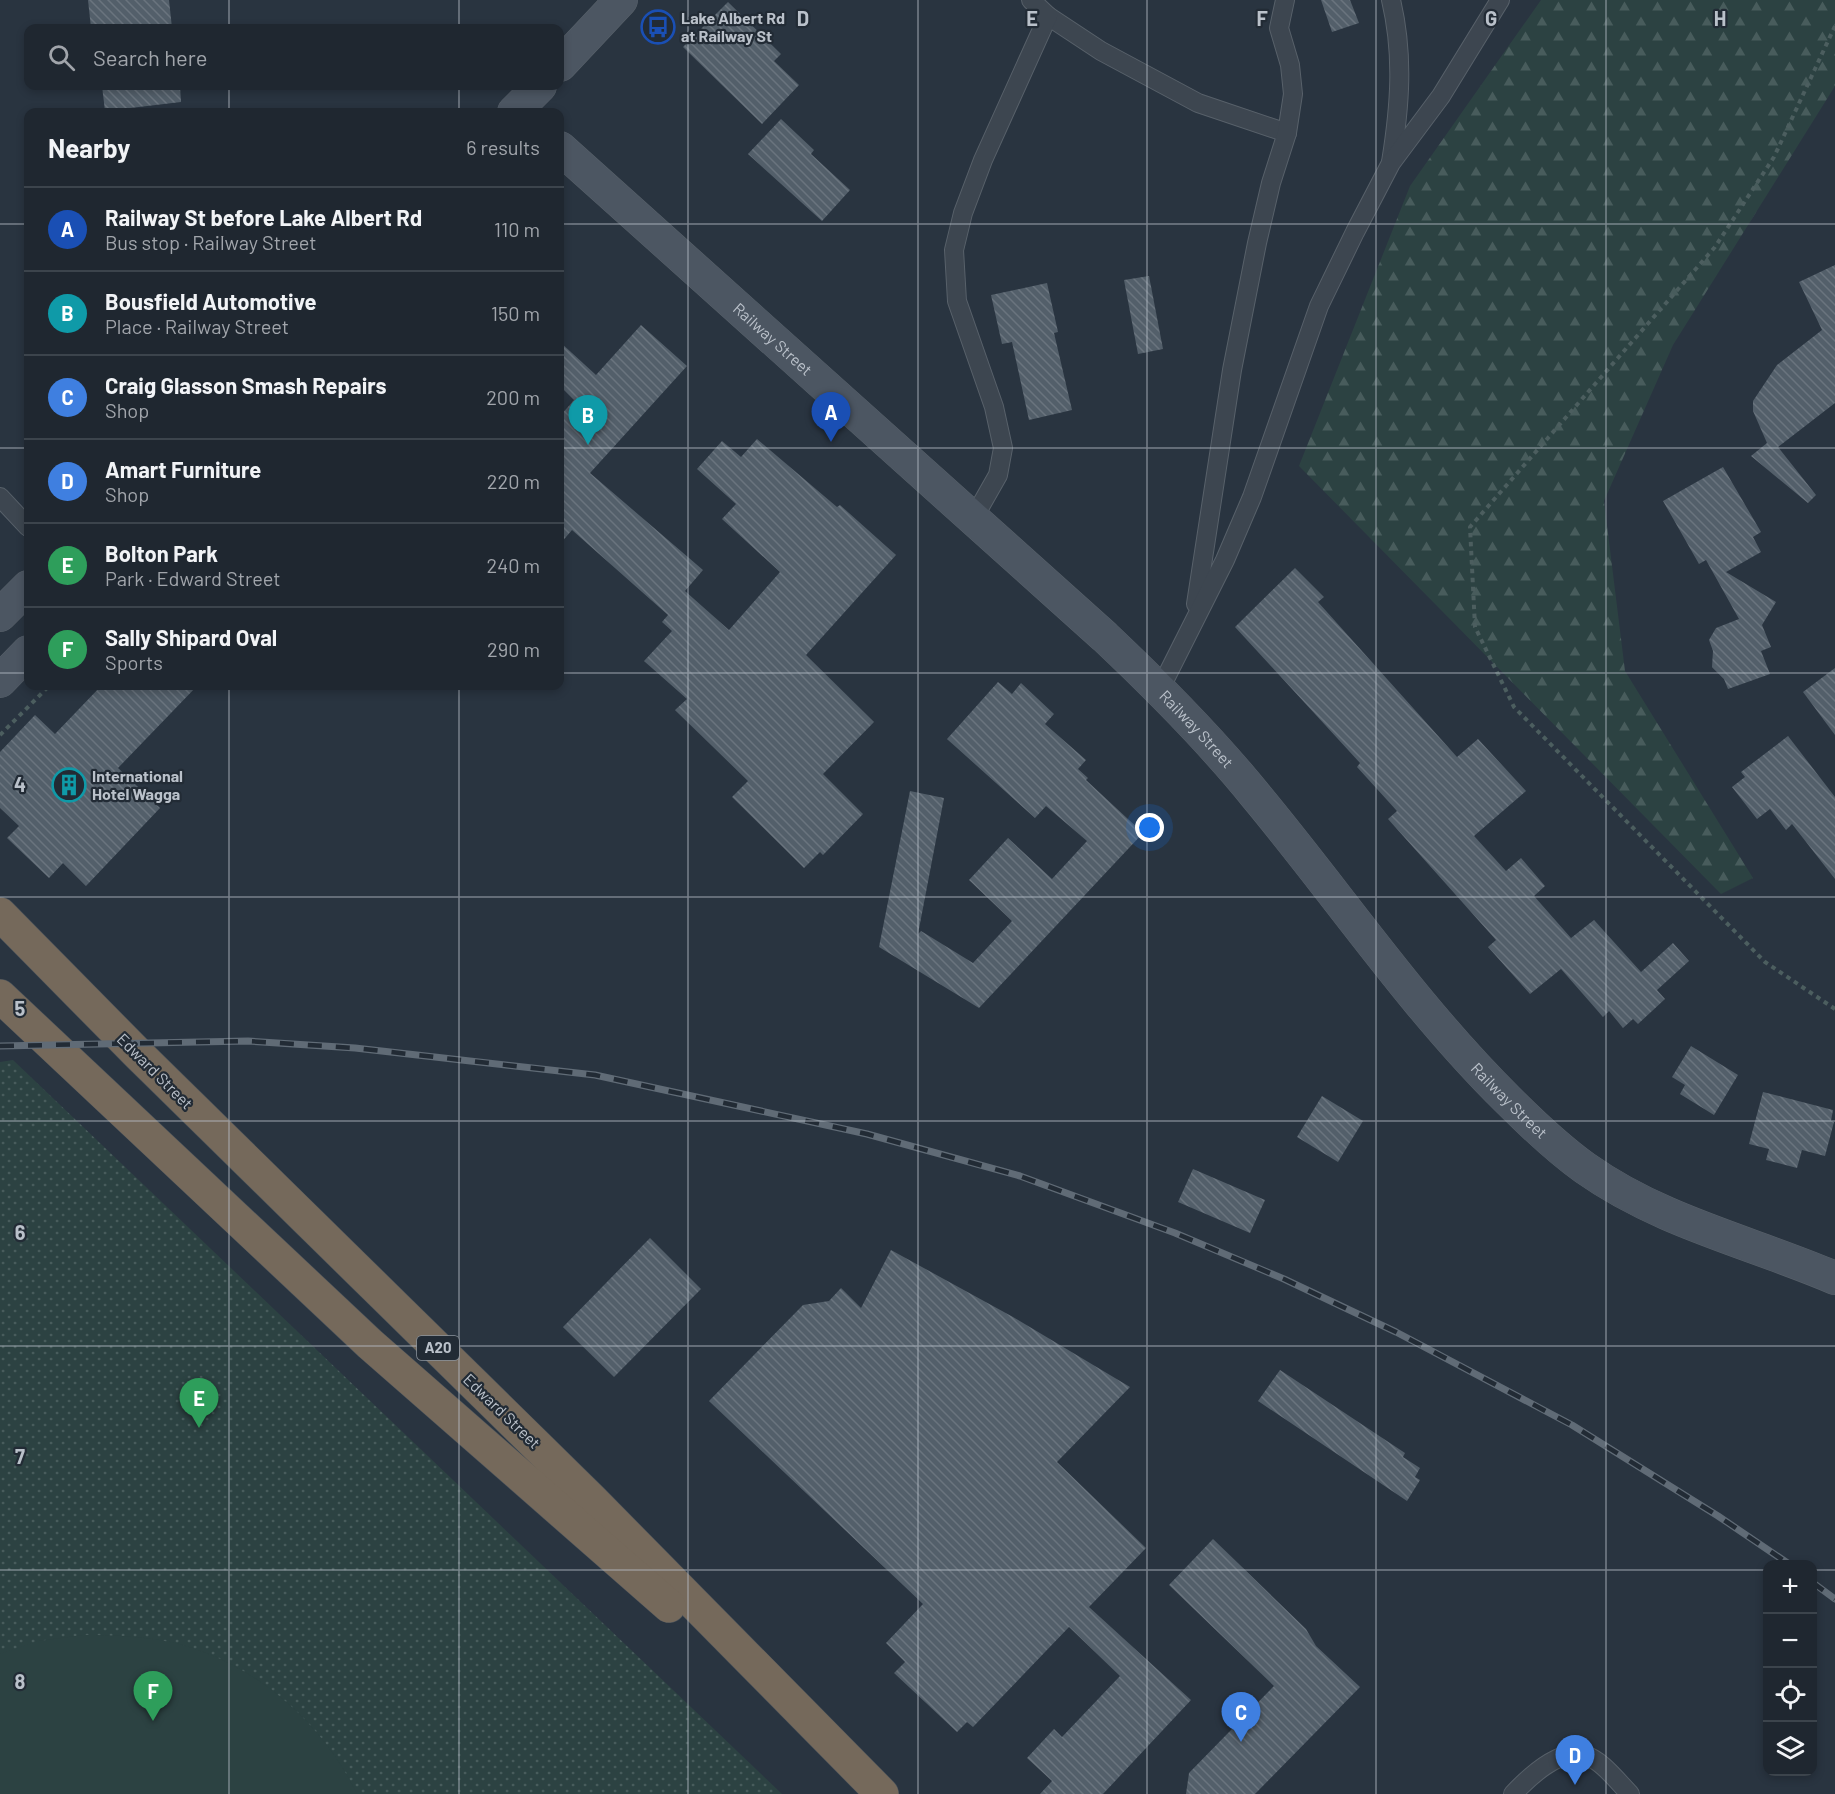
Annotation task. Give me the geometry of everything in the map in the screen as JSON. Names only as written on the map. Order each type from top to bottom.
[{"type":"highway","name":"Edward Street","points":[[0,914],[138,1054],[592,1500],[878,1789]]},
{"type":"highway","name":"Edward Street","points":[[0,996],[370,1344],[878,1789]]},
{"type":"street","points":[[564,61],[621,0]]},
{"type":"street","points":[[521,108],[536,90]]},
{"type":"street","name":"Railway Street","points":[[564,152],[1160,689],[1208,738],[1257,797],[1415,999],[1480,1072],[1532,1124],[1585,1168],[1640,1203],[1700,1229],[1835,1278]]},
{"type":"street","points":[[0,615],[24,591]]},
{"type":"street","points":[[0,681],[24,656]]},
{"type":"lane","points":[[1031,0],[1048,16],[1101,51],[1198,103],[1287,132]]},
{"type":"lane","points":[[1192,623],[1232,370],[1269,193],[1287,132],[1293,94],[1290,65],[1279,28],[1285,0]]},
{"type":"lane","points":[[1391,0],[1399,33],[1401,76],[1391,163]]},
{"type":"lane","points":[[1160,689],[1225,560],[1252,497],[1319,306],[1391,163],[1441,96],[1500,0]]},
{"type":"lane","points":[[973,519],[998,475],[1003,448],[994,407],[957,300],[954,250],[963,213],[983,160],[1048,16]]},
{"type":"lane","points":[[0,497],[24,523]]},
{"type":"lane","points":[[1513,1794],[1529,1777],[1550,1762],[1568,1756],[1584,1755],[1601,1766],[1630,1794]]},
{"type":"path","points":[[1835,26],[1774,157],[1715,247],[1470,527],[1475,627],[1514,707],[1765,962],[1835,1009]]},
{"type":"path","points":[[0,735],[45,690]]},
{"type":"green space","points":[[1541,0],[1835,0],[1835,86],[1673,345],[1604,501],[1625,671],[1753,878],[1721,894],[1299,466],[1410,186]]},
{"type":"green space","points":[[13,1060],[782,1794],[0,1794],[0,1062]]},
{"type":"green space","points":[[83,1635],[127,1636],[170,1642],[200,1650],[255,1678],[304,1718],[342,1767],[357,1794],[0,1794],[0,1654],[39,1641]]},
{"type":"building","points":[[88,0],[169,0],[172,24],[91,24]]},
{"type":"building","points":[[1321,0],[1350,0],[1359,23],[1332,32]]},
{"type":"building","points":[[728,2],[781,54],[774,61],[799,85],[762,124],[683,47]]},
{"type":"building","points":[[102,90],[180,90],[181,102],[130,108],[105,108]]},
{"type":"building","points":[[781,119],[814,150],[811,154],[850,190],[822,221],[748,154]]},
{"type":"building","points":[[1835,265],[1835,403],[1778,447],[1816,495],[1808,503],[1751,456],[1767,443],[1753,411],[1753,401],[1777,365],[1822,330],[1799,282]]},
{"type":"building","points":[[1149,276],[1163,349],[1138,354],[1124,280]]},
{"type":"building","points":[[1047,283],[1058,332],[1054,333],[1072,410],[1029,420],[1012,342],[1002,344],[991,295]]},
{"type":"building","points":[[641,325],[687,366],[590,473],[703,570],[685,591],[729,630],[780,572],[722,519],[736,504],[697,469],[722,441],[741,457],[757,439],[837,507],[840,505],[896,555],[806,655],[874,722],[823,774],[863,814],[823,855],[820,852],[804,868],[732,797],[748,781],[675,710],[687,699],[644,661],[672,631],[662,622],[668,615],[572,530],[564,539],[564,411],[574,400],[564,390],[564,346],[596,375]]},
{"type":"building","points":[[1723,467],[1761,532],[1753,537],[1761,552],[1726,572],[1776,602],[1762,625],[1771,647],[1761,651],[1770,674],[1728,689],[1724,679],[1712,667],[1713,651],[1709,640],[1716,628],[1739,619],[1706,560],[1699,564],[1663,501]]},
{"type":"building","points":[[1295,568],[1324,597],[1318,602],[1457,757],[1478,739],[1526,791],[1474,836],[1506,871],[1521,858],[1545,886],[1534,896],[1571,938],[1594,920],[1641,972],[1673,943],[1689,961],[1657,990],[1665,999],[1638,1024],[1633,1019],[1623,1028],[1609,1011],[1603,1017],[1561,969],[1530,994],[1488,947],[1496,940],[1388,819],[1397,811],[1357,767],[1360,763],[1235,627]]},
{"type":"building","points":[[1835,668],[1835,735],[1803,692]]},
{"type":"building","points":[[998,682],[1012,694],[1021,683],[1054,714],[1045,724],[1086,760],[1078,769],[1088,778],[1086,780],[1143,833],[979,1008],[879,947],[910,791],[944,798],[918,934],[921,931],[973,963],[1012,921],[969,880],[1008,838],[1052,879],[1087,841],[1046,806],[1035,818],[947,739]]},
{"type":"building","name":"International Hotel Wagga","points":[[97,690],[193,690],[118,768],[160,808],[86,886],[63,863],[49,878],[7,838],[19,826],[0,808],[0,752],[35,715],[55,734]]},
{"type":"building","points":[[1788,736],[1835,797],[1835,879],[1792,824],[1786,830],[1770,809],[1757,819],[1732,787],[1745,777],[1741,772]]},
{"type":"building","points":[[1691,1046],[1738,1075],[1714,1115],[1680,1094],[1685,1085],[1672,1077]]},
{"type":"building","points":[[1763,1092],[1833,1110],[1831,1121],[1834,1122],[1825,1156],[1802,1150],[1797,1168],[1766,1160],[1769,1149],[1749,1144]]},
{"type":"building","points":[[1322,1096],[1363,1121],[1338,1162],[1297,1137]]},
{"type":"building","points":[[1193,1169],[1265,1200],[1250,1233],[1178,1202]]},
{"type":"building","points":[[650,1238],[701,1289],[614,1377],[563,1327]]},
{"type":"building","points":[[891,1250],[1013,1317],[1130,1387],[1057,1462],[1146,1548],[1089,1607],[1191,1700],[1103,1794],[1040,1794],[1052,1781],[1027,1758],[1054,1729],[1062,1737],[1120,1676],[1069,1627],[973,1727],[967,1722],[957,1732],[894,1673],[905,1662],[886,1643],[923,1604],[709,1401],[803,1305],[829,1301],[841,1288],[861,1308]]},
{"type":"building","points":[[1280,1370],[1405,1453],[1403,1457],[1420,1468],[1415,1477],[1420,1480],[1407,1501],[1258,1401]]},
{"type":"building","points":[[1213,1539],[1306,1629],[1316,1646],[1360,1687],[1255,1794],[1186,1794],[1189,1773],[1274,1686],[1169,1585]]},
{"type":"railway","points":[[0,1046],[248,1041],[355,1048],[595,1075],[867,1134],[1020,1176],[1175,1233],[1284,1279],[1396,1332],[1572,1425],[1718,1516],[1783,1560]]},
{"type":"railway","points":[[1817,1586],[1835,1599]]},
{"type":"place","name":"Lake Albert Rd at Railway St","points":[[658,27]]},
{"type":"place","name":"Railway St before Lake Albert Rd","points":[[831,442]]},
{"type":"place","name":"Bousfield Automotive","points":[[588,445]]},
{"type":"place","name":"International Hotel Wagga","points":[[69,785]]},
{"type":"place","name":"Bolton Park","points":[[199,1428]]},
{"type":"place","name":"Sally Shipard Oval","points":[[153,1721]]},
{"type":"place","name":"Craig Glasson Smash Repairs","points":[[1241,1742]]},
{"type":"place","name":"Amart Furniture","points":[[1575,1785]]}]
